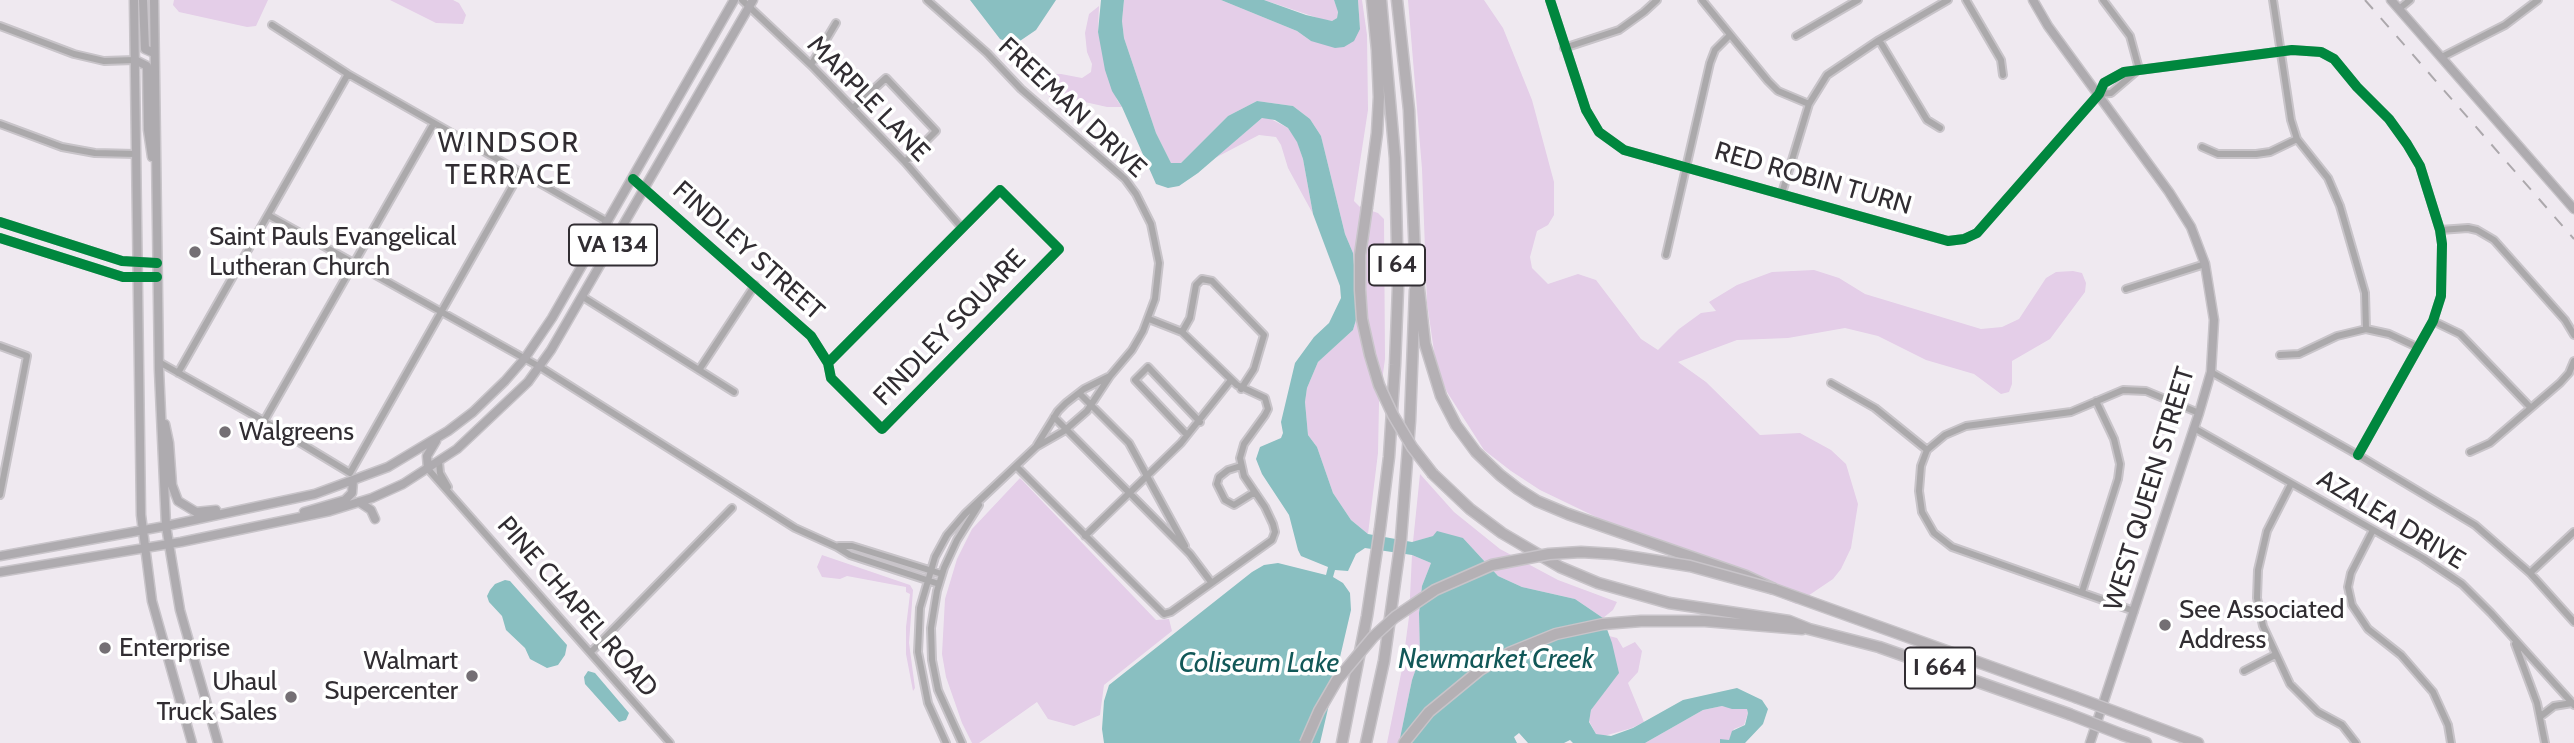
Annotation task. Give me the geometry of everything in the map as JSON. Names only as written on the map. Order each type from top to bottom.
[{"type":"highway","points":[[1372,0],[1379,97],[1360,271],[1361,304],[1365,338],[1379,386],[1412,447],[1433,474],[1470,509],[1502,533],[1560,567],[1598,583],[1669,603],[1789,621],[1809,629]]},
{"type":"highway","name":"I 64","points":[[1342,743],[1376,560],[1393,404],[1398,288],[1395,158],[1381,0]]},
{"type":"highway","name":"I 64","points":[[1366,743],[1384,661],[1400,554],[1410,421],[1415,253],[1409,110],[1397,0]]},
{"type":"highway","points":[[1415,253],[1425,344],[1437,386],[1456,425],[1476,452],[1500,475],[1527,495],[1558,510],[1746,576],[1774,589]]},
{"type":"highway","points":[[1305,743],[1337,680],[1379,631],[1435,590],[1492,565],[1549,554],[1614,554],[1690,566],[1774,589]]},
{"type":"highway","name":"I 664","points":[[1774,589],[2198,743]]},
{"type":"highway","points":[[1404,743],[1444,698],[1494,661],[1556,634],[1627,622],[1705,621],[1809,629]]},
{"type":"highway","name":"I 664","points":[[1809,629],[1879,647],[2146,743]]},
{"type":"main road","points":[[134,0],[143,530],[152,601],[192,743]]},
{"type":"main road","points":[[143,0],[145,49],[154,53]]},
{"type":"main road","points":[[154,0],[157,278],[166,526],[188,640],[218,743]]},
{"type":"main road","name":"VA 134","points":[[143,530],[302,497],[398,462],[438,438],[491,396],[524,358],[570,288],[734,0]]},
{"type":"main road","name":"WEST QUEEN STREET","points":[[2033,0],[2048,26],[2099,94],[2191,227],[2205,264],[2214,320],[2211,372],[2199,413],[2090,743]]},
{"type":"main road","points":[[2392,0],[2574,209]]},
{"type":"main road","name":"VA 134","points":[[169,543],[285,521],[359,502],[428,469],[481,428],[540,367],[645,189],[748,2]]},
{"type":"main road","points":[[135,60],[147,66],[148,130],[156,173]]},
{"type":"main road","points":[[160,408],[169,443],[173,490],[178,501],[186,508],[207,512],[272,499],[302,497]]},
{"type":"main road","points":[[428,469],[427,456],[438,438]]},
{"type":"main road","points":[[285,521],[304,512],[345,500],[352,493],[352,477]]},
{"type":"main road","points":[[359,502],[371,510],[374,519],[375,496]]},
{"type":"main road","points":[[0,556],[143,530]]},
{"type":"main road","points":[[0,572],[169,543]]},
{"type":"street","name":"FREEMAN DRIVE","points":[[928,0],[986,53],[1012,81],[1076,139],[1114,168],[1131,186],[1151,224],[1158,254],[1158,284],[1149,319],[1132,350],[1091,405],[1066,429],[1036,447],[984,498]]},
{"type":"street","name":"RED ROBIN TURN","points":[[1550,0],[1586,110],[1599,132],[1624,150],[1948,241],[1965,239],[1977,233],[2099,94]]},
{"type":"street","points":[[1564,48],[1619,30],[1657,0]]},
{"type":"street","points":[[1702,0],[1778,91],[1809,104]]},
{"type":"street","points":[[1796,36],[1858,0]]},
{"type":"street","points":[[1782,193],[1809,104],[1828,75],[1879,40],[1948,0]]},
{"type":"street","points":[[1966,0],[2001,60],[2003,75]]},
{"type":"street","points":[[2103,0],[2130,36],[2140,69]]},
{"type":"street","points":[[2273,0],[2291,120],[2297,139],[2328,178],[2340,206],[2365,293],[2366,329]]},
{"type":"street","points":[[2399,9],[2410,0]]},
{"type":"street","points":[[2442,57],[2505,25],[2538,0]]},
{"type":"street","name":"MARPLE LANE","points":[[748,2],[905,162],[962,228]]},
{"type":"street","points":[[811,65],[836,23]]},
{"type":"street","points":[[272,24],[348,74],[608,222]]},
{"type":"street","points":[[0,26],[83,56],[104,61],[135,60]]},
{"type":"street","points":[[1667,255],[1710,63],[1715,50],[1730,35]]},
{"type":"street","points":[[1879,40],[1927,120],[1940,128]]},
{"type":"street","points":[[2140,69],[2111,93],[2099,94],[2104,83],[2124,72],[2140,69],[2281,51],[2321,52],[2334,59],[2389,119],[2420,166],[2440,230],[2443,267],[2441,296],[2433,321],[2358,454]]},
{"type":"street","points":[[178,373],[348,74]]},
{"type":"street","points":[[853,108],[886,78],[936,131],[905,162]]},
{"type":"street","points":[[264,421],[435,123]]},
{"type":"street","points":[[0,124],[62,147],[95,153],[136,154]]},
{"type":"street","points":[[2202,147],[2218,154],[2256,154],[2270,152],[2297,139]]},
{"type":"street","points":[[159,362],[264,421],[352,477],[521,171]]},
{"type":"street","name":"FINDLEY STREET","points":[[633,179],[811,336],[828,363]]},
{"type":"street","name":"FINDLEY SQUARE","points":[[1000,190],[1059,249],[882,429],[831,378],[828,363],[1000,190]]},
{"type":"street","points":[[268,215],[355,261],[540,367],[795,528],[850,555],[939,584]]},
{"type":"street","points":[[0,222],[113,259],[157,262]]},
{"type":"street","points":[[2440,230],[2468,228],[2494,240],[2565,320],[2574,335]]},
{"type":"street","points":[[0,237],[123,277],[157,278]]},
{"type":"street","points":[[2126,289],[2205,264]]},
{"type":"street","points":[[1182,332],[1190,318],[1196,285],[1205,279],[1212,281],[1264,335],[1254,369],[1241,389]]},
{"type":"street","points":[[699,370],[755,285]]},
{"type":"street","points":[[583,297],[734,392]]},
{"type":"street","points":[[1016,466],[1160,612],[1171,612],[1275,536],[1273,524],[1241,466],[1240,458],[1244,444],[1268,409],[1265,398],[1241,389],[1182,332],[1149,319]]},
{"type":"street","points":[[2433,321],[2460,334],[2530,407]]},
{"type":"street","points":[[2280,355],[2299,354],[2337,336],[2366,329],[2389,334],[2417,347]]},
{"type":"street","points":[[0,346],[27,356],[0,495]]},
{"type":"street","points":[[2470,452],[2490,443],[2560,383],[2569,373],[2574,361]]},
{"type":"street","points":[[1187,435],[1135,380],[1148,367],[1200,422]]},
{"type":"street","points":[[2211,372],[2358,454],[2475,525],[2530,573],[2574,622]]},
{"type":"street","name":"FREEMAN DRIVE","points":[[1036,447],[1054,417],[1079,393],[1110,376]]},
{"type":"street","points":[[1084,536],[1200,422],[1231,380]]},
{"type":"street","points":[[1831,383],[1875,408],[1927,450]]},
{"type":"street","points":[[2134,611],[1952,547],[1934,533],[1922,512],[1919,491],[1921,466],[1927,450],[1945,435],[1966,426],[2071,412],[2123,390],[2146,391],[2199,413]]},
{"type":"street","points":[[1079,393],[1129,443],[1190,554],[1211,582]]},
{"type":"street","points":[[2082,592],[2118,480],[2120,464],[2114,439],[2096,401]]},
{"type":"street","points":[[1054,417],[1190,554]]},
{"type":"street","name":"AZALEA DRIVE","points":[[2194,428],[2423,558],[2462,584],[2573,704]]},
{"type":"street","name":"PINE CHAPEL ROAD","points":[[439,462],[440,473],[455,497]]},
{"type":"street","points":[[1241,466],[1221,474],[1217,481],[1218,488],[1231,505],[1255,492]]},
{"type":"street","name":"PINE CHAPEL ROAD","points":[[428,469],[670,743]]},
{"type":"street","points":[[2291,484],[2267,531],[2258,570],[2257,598],[2263,626],[2274,655],[2290,684],[2318,712],[2342,725],[2356,743]]},
{"type":"street","points":[[946,743],[928,703],[919,664],[919,619],[926,580],[940,545],[953,527],[984,498]]},
{"type":"street","points":[[962,743],[940,697],[932,660],[931,628],[942,574],[957,540],[984,498]]},
{"type":"street","points":[[591,652],[732,508]]},
{"type":"street","points":[[2373,530],[2350,573],[2348,587],[2352,605],[2368,629],[2401,654],[2433,692],[2448,725],[2451,743]]},
{"type":"street","points":[[2530,573],[2574,532]]},
{"type":"street","points":[[837,547],[852,546],[942,574]]},
{"type":"street","points":[[2513,639],[2530,680],[2545,743]]},
{"type":"street","points":[[2244,671],[2274,655]]},
{"type":"street","points":[[2540,716],[2554,706],[2573,704]]},
{"type":"shaded area","points":[[174,0],[268,0],[256,26],[247,27],[179,12],[173,5]]},
{"type":"shaded area","points":[[390,0],[453,0],[459,3],[466,15],[463,24],[436,23]]},
{"type":"shaded area","points":[[1124,0],[1221,0],[1297,31],[1311,41],[1360,29],[1358,0],[1362,0],[1367,35],[1368,110],[1354,201],[1384,219],[1385,359],[1379,403],[1378,453],[1368,534],[1351,520],[1333,493],[1317,447],[1308,435],[1305,402],[1307,388],[1318,362],[1353,330],[1358,313],[1353,253],[1345,234],[1321,136],[1310,119],[1293,106],[1257,101],[1228,116],[1181,163],[1171,163],[1156,133],[1124,38]]},
{"type":"shaded area","points":[[1264,0],[1334,0],[1338,11],[1337,18],[1332,21],[1324,20]]},
{"type":"shaded area","points":[[1408,0],[1484,0],[1503,28],[1532,100],[1554,182],[1554,215],[1548,225],[1537,231],[1530,257],[1532,268],[1548,284],[1578,274],[1596,280],[1641,339],[1658,350],[1679,329],[1701,313],[1716,311],[1709,302],[1737,285],[1772,272],[1814,270],[1839,278],[1865,294],[1981,329],[2002,327],[2019,319],[2046,278],[2056,272],[2082,273],[2086,283],[2085,292],[2050,339],[2012,361],[2012,384],[2009,392],[2001,394],[1974,374],[1926,360],[1878,336],[1845,328],[1788,338],[1737,340],[1678,362],[1706,382],[1760,435],[1800,433],[1831,450],[1846,464],[1858,504],[1851,548],[1833,579],[1796,604],[1644,540],[1540,490],[1511,471],[1484,450],[1447,392],[1436,365],[1427,303],[1422,169]]},
{"type":"shaded area","points":[[1099,6],[1098,32],[1117,100],[1122,107],[1107,107],[1076,100],[1053,101],[1040,86],[1040,79],[1046,74],[1082,78],[1091,72],[1092,64],[1087,52],[1085,33],[1089,14]]},
{"type":"shaded area","points":[[1267,117],[1288,128],[1297,141],[1313,214],[1288,168],[1276,137],[1259,135],[1215,158],[1262,118]]},
{"type":"shaded area","points":[[1420,474],[1454,512],[1500,549],[1558,580],[1617,602],[1613,610],[1603,618],[1575,599],[1522,587],[1498,576],[1463,538],[1433,536],[1413,542]]},
{"type":"shaded area","points":[[1020,478],[1156,620],[1169,619],[1172,631],[1104,685],[1100,715],[1074,726],[1048,719],[1037,702],[979,743],[972,743],[946,677],[942,654],[945,599],[957,559],[972,529]]},
{"type":"shaded area","points":[[822,555],[910,585],[913,590],[909,643],[915,688],[913,691],[906,654],[910,594],[906,592],[906,587],[847,576],[840,579],[822,577],[817,567]]},
{"type":"shaded area","points":[[1412,555],[1431,563],[1422,586],[1419,613],[1420,657],[1412,680],[1399,743],[1387,743],[1409,617]]},
{"type":"shaded area","points":[[1609,636],[1617,638],[1623,648],[1635,642],[1642,651],[1638,672],[1628,683],[1644,722],[1604,736],[1596,734],[1589,721],[1591,710],[1618,673]]},
{"type":"shaded area","points":[[1722,706],[1747,709],[1748,713],[1744,725],[1734,729],[1729,740],[1720,743],[1645,743],[1703,710]]},
{"type":"water","points":[[970,0],[1056,0],[1036,30],[1014,45],[1000,39]]},
{"type":"water","name":"Newmarket Creek","points":[[1101,0],[1124,0],[1124,38],[1156,133],[1171,163],[1181,163],[1228,116],[1257,101],[1293,106],[1310,119],[1321,136],[1345,234],[1353,253],[1358,313],[1353,330],[1318,362],[1307,388],[1305,402],[1308,435],[1317,447],[1333,493],[1351,520],[1368,534],[1412,542],[1433,536],[1437,531],[1463,538],[1498,576],[1522,587],[1575,599],[1603,618],[1619,673],[1591,710],[1589,722],[1596,734],[1611,736],[1633,728],[1683,700],[1737,688],[1762,700],[1768,709],[1763,724],[1745,743],[1720,743],[1720,739],[1729,740],[1732,731],[1745,725],[1748,713],[1747,709],[1722,706],[1703,710],[1645,743],[1573,743],[1570,740],[1564,743],[1528,743],[1519,733],[1514,737],[1517,743],[1399,743],[1412,680],[1420,657],[1419,613],[1422,586],[1431,563],[1412,555],[1365,548],[1356,554],[1348,571],[1335,570],[1333,577],[1343,583],[1350,593],[1351,610],[1320,743],[1104,743],[1104,701],[1109,685],[1252,572],[1264,565],[1278,563],[1326,575],[1328,567],[1301,556],[1289,515],[1262,474],[1256,459],[1260,447],[1281,438],[1281,422],[1295,363],[1314,337],[1329,323],[1341,298],[1340,286],[1313,214],[1303,159],[1288,128],[1275,120],[1262,118],[1179,186],[1168,188],[1156,184],[1122,107],[1112,91],[1105,70],[1098,32]]},
{"type":"water","points":[[1221,0],[1264,0],[1332,21],[1337,18],[1338,12],[1334,0],[1358,0],[1360,29],[1354,41],[1344,47],[1335,48],[1311,41],[1297,31]]},
{"type":"water","points":[[510,581],[567,645],[565,655],[558,665],[547,668],[530,659],[525,648],[506,630],[502,616],[487,596],[495,584]]},
{"type":"water","points":[[588,671],[595,673],[629,713],[626,720],[619,722],[585,684],[584,677]]},
{"type":"railway","points":[[2365,0],[2574,239]]},
{"type":"cycle path","points":[[1550,0],[1586,110],[1599,132],[1624,150],[1948,241],[1964,239],[1977,233],[2099,94],[2104,83],[2124,72],[2292,50],[2321,52],[2334,59],[2389,119],[2420,166],[2442,244],[2441,296],[2433,321],[2358,455]]},
{"type":"cycle path","points":[[633,179],[811,336],[828,363],[831,378],[882,429],[1059,249],[1000,190],[828,363]]},
{"type":"cycle path","points":[[0,222],[122,261],[157,263]]},
{"type":"cycle path","points":[[0,238],[123,277],[157,277]]},
{"type":"place","name":"Saint Pauls Evangelical Lutheran Church","points":[[195,252]]},
{"type":"place","name":"Walgreens","points":[[225,432]]},
{"type":"place","name":"See Associated Address","points":[[2165,625]]},
{"type":"place","name":"Enterprise","points":[[105,648]]},
{"type":"place","name":"Walmart Supercenter","points":[[472,676]]},
{"type":"place","name":"Uhaul Truck Sales","points":[[291,697]]},
{"type":"district","name":"WINDSOR TERRACE","points":[[509,160]]},
{"type":"water label","name":"Coliseum Lake","points":[[1259,664]]}]
